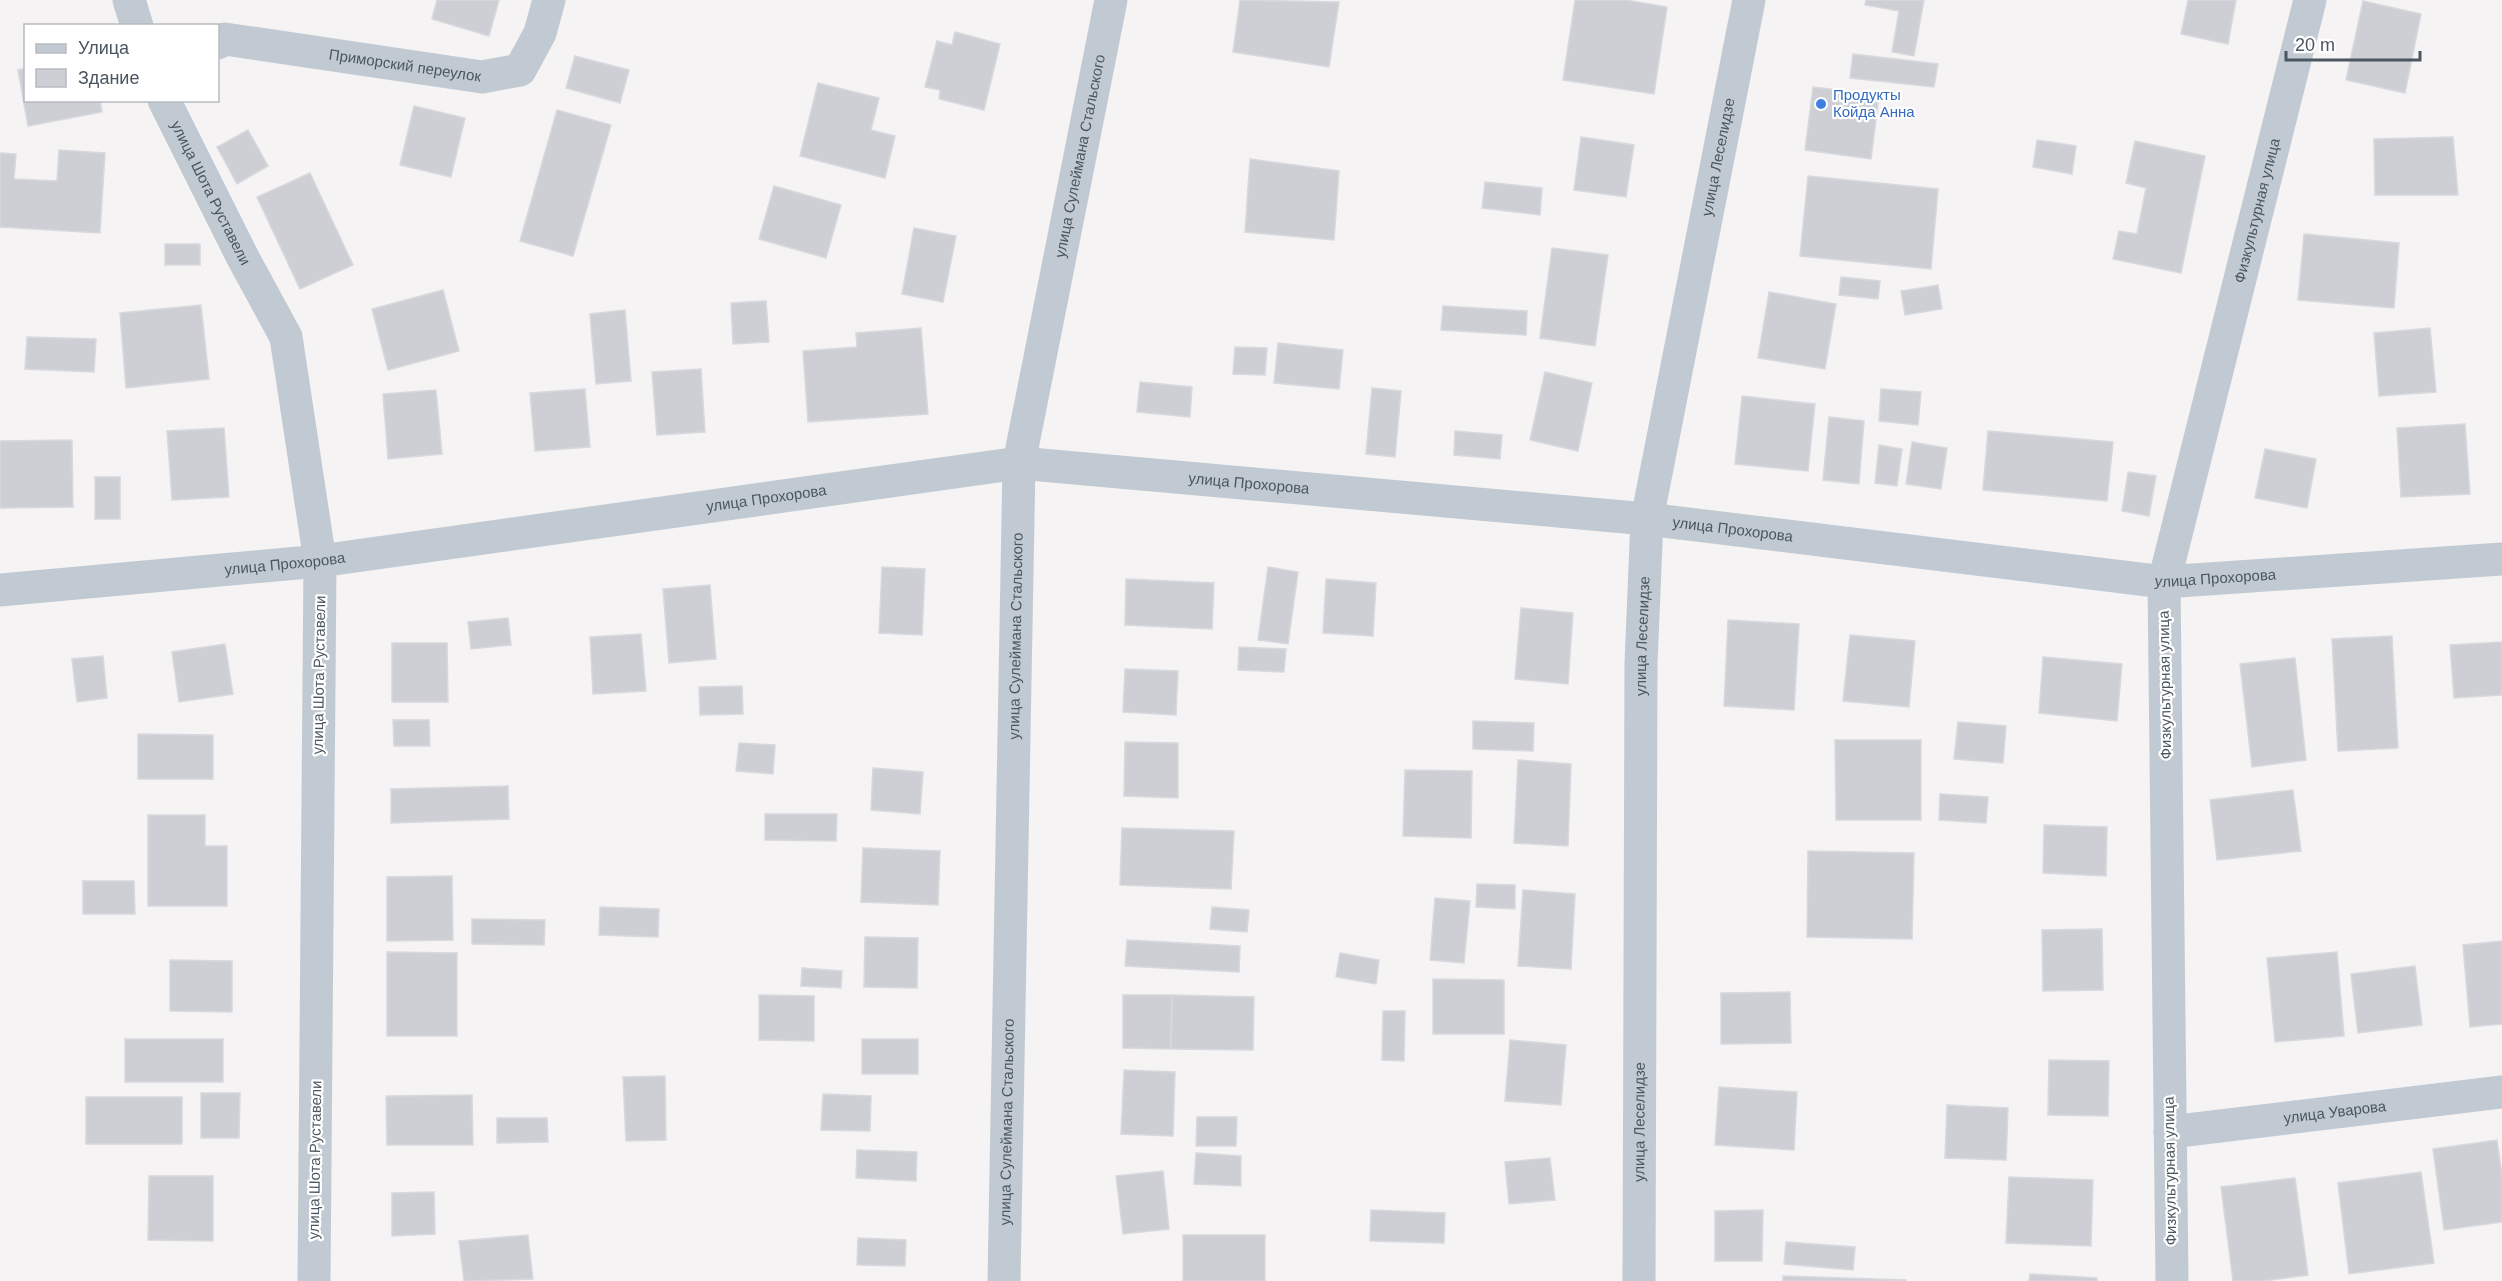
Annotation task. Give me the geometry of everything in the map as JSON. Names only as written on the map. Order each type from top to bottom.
[{"type":"street","points":[[129,0],[136,24]]},
{"type":"street","name":"Приморский переулок","points":[[219,42],[225,39],[482,77],[520,70],[540,33],[549,0]]},
{"type":"street","name":"улица Сулеймана Стальского","points":[[1004,1281],[1019,463],[1111,0]]},
{"type":"street","name":"улица Леселидзе","points":[[1639,1281],[1641,663],[1647,519],[1749,0]]},
{"type":"street","name":"Физкультурная улица","points":[[2172,1281],[2164,582],[2310,0]]},
{"type":"street","name":"улица Шота Руставели","points":[[165,102],[242,256],[286,337],[320,561],[314,1281]]},
{"type":"street","name":"улица Прохорова","points":[[0,590],[320,561],[1019,463],[1647,519],[2164,582],[2502,559]]},
{"type":"street","name":"улица Уварова","points":[[2170,1132],[2502,1092]]},
{"type":"building","points":[[437,0],[499,0],[489,36],[432,19]]},
{"type":"building","points":[[1240,0],[1339,2],[1329,67],[1233,52]]},
{"type":"building","points":[[1575,0],[1626,0],[1667,7],[1654,94],[1563,80]]},
{"type":"building","points":[[1866,0],[1924,0],[1914,56],[1892,52],[1899,11],[1865,5]]},
{"type":"building","points":[[2188,0],[2236,0],[2228,44],[2181,34]]},
{"type":"building","points":[[2363,1],[2421,14],[2405,93],[2346,80]]},
{"type":"building","points":[[955,32],[1000,44],[984,110],[939,99],[940,90],[925,87],[937,41],[952,45]]},
{"type":"building","points":[[1853,54],[1938,64],[1934,87],[1850,78]]},
{"type":"building","points":[[575,56],[629,70],[620,103],[566,88]]},
{"type":"building","points":[[24,68],[24,102],[100,102],[102,112],[28,126],[18,70]]},
{"type":"building","points":[[818,83],[879,98],[871,130],[895,136],[885,178],[800,156]]},
{"type":"building","points":[[1813,87],[1879,95],[1871,159],[1805,150]]},
{"type":"building","points":[[414,106],[465,118],[451,177],[400,165]]},
{"type":"building","points":[[557,110],[611,125],[573,256],[520,241]]},
{"type":"building","points":[[248,130],[268,166],[237,184],[217,147]]},
{"type":"building","points":[[1581,137],[1634,145],[1626,197],[1574,190]]},
{"type":"building","points":[[2453,137],[2458,195],[2375,195],[2374,139]]},
{"type":"building","points":[[2037,140],[2076,146],[2072,174],[2033,167]]},
{"type":"building","points":[[2135,141],[2205,156],[2181,273],[2113,259],[2119,231],[2137,234],[2146,188],[2126,183]]},
{"type":"building","points":[[59,150],[105,153],[100,233],[0,227],[0,153],[16,154],[14,179],[57,181]]},
{"type":"building","points":[[1250,159],[1339,171],[1334,240],[1245,232]]},
{"type":"building","points":[[310,173],[353,265],[300,289],[257,197]]},
{"type":"building","points":[[1808,176],[1938,189],[1931,269],[1800,256]]},
{"type":"building","points":[[1485,182],[1542,188],[1540,215],[1482,208]]},
{"type":"building","points":[[774,186],[841,205],[826,258],[759,239]]},
{"type":"building","points":[[914,228],[956,236],[943,302],[902,294]]},
{"type":"building","points":[[2304,234],[2399,243],[2394,308],[2298,300]]},
{"type":"building","points":[[165,244],[200,244],[200,265],[165,265]]},
{"type":"building","points":[[1552,248],[1608,255],[1595,346],[1540,338]]},
{"type":"building","points":[[1841,277],[1880,281],[1878,299],[1839,295]]},
{"type":"building","points":[[1938,285],[1942,309],[1905,315],[1901,291]]},
{"type":"building","points":[[443,290],[459,351],[388,370],[372,309]]},
{"type":"building","points":[[1769,292],[1836,304],[1825,369],[1758,358]]},
{"type":"building","points":[[766,301],[769,342],[733,344],[731,303]]},
{"type":"building","points":[[201,305],[209,379],[126,388],[120,313]]},
{"type":"building","points":[[1443,306],[1527,311],[1526,335],[1441,330]]},
{"type":"building","points":[[625,310],[631,381],[596,384],[590,314]]},
{"type":"building","points":[[921,328],[928,414],[808,422],[803,351],[857,347],[856,333]]},
{"type":"building","points":[[2430,328],[2436,392],[2379,396],[2374,333]]},
{"type":"building","points":[[27,337],[96,339],[94,372],[25,369]]},
{"type":"building","points":[[1278,343],[1343,350],[1339,389],[1274,383]]},
{"type":"building","points":[[1235,347],[1267,348],[1265,375],[1233,374]]},
{"type":"building","points":[[701,369],[705,432],[657,435],[652,372]]},
{"type":"building","points":[[1545,372],[1592,383],[1578,451],[1530,440]]},
{"type":"building","points":[[1140,382],[1192,387],[1190,417],[1137,412]]},
{"type":"building","points":[[1372,388],[1401,391],[1395,457],[1366,454]]},
{"type":"building","points":[[585,389],[590,447],[535,451],[530,393]]},
{"type":"building","points":[[1881,389],[1921,392],[1918,425],[1879,421]]},
{"type":"building","points":[[436,390],[442,454],[388,459],[383,394]]},
{"type":"building","points":[[1742,396],[1815,404],[1808,471],[1735,464]]},
{"type":"building","points":[[1829,417],[1864,421],[1859,484],[1823,480]]},
{"type":"building","points":[[2465,424],[2470,494],[2401,497],[2397,428]]},
{"type":"building","points":[[224,428],[229,497],[172,500],[167,431]]},
{"type":"building","points":[[1455,431],[1502,435],[1500,459],[1454,455]]},
{"type":"building","points":[[1988,431],[2113,442],[2107,501],[1983,490]]},
{"type":"building","points":[[72,440],[73,507],[0,508],[0,441]]},
{"type":"building","points":[[1912,442],[1947,448],[1941,489],[1906,484]]},
{"type":"building","points":[[1879,445],[1902,449],[1897,486],[1875,483]]},
{"type":"building","points":[[2265,449],[2316,459],[2307,508],[2255,498]]},
{"type":"building","points":[[2128,472],[2156,476],[2149,516],[2122,511]]},
{"type":"building","points":[[95,477],[120,477],[120,519],[95,519]]},
{"type":"building","points":[[882,567],[925,569],[922,635],[879,633]]},
{"type":"building","points":[[1268,567],[1298,572],[1288,644],[1258,640]]},
{"type":"building","points":[[1126,579],[1214,583],[1212,629],[1125,625]]},
{"type":"building","points":[[1326,579],[1376,583],[1373,636],[1323,633]]},
{"type":"building","points":[[710,585],[716,659],[669,663],[663,589]]},
{"type":"building","points":[[1521,608],[1573,613],[1568,684],[1515,679]]},
{"type":"building","points":[[508,618],[511,645],[471,649],[468,622]]},
{"type":"building","points":[[1728,620],[1799,624],[1794,710],[1724,706]]},
{"type":"building","points":[[641,634],[646,691],[593,694],[590,637]]},
{"type":"building","points":[[1850,635],[1915,641],[1909,707],[1843,701]]},
{"type":"building","points":[[2392,636],[2398,748],[2338,751],[2332,639]]},
{"type":"building","points":[[2502,642],[2502,695],[2454,698],[2450,645]]},
{"type":"building","points":[[392,643],[447,643],[448,702],[392,702]]},
{"type":"building","points":[[225,644],[233,694],[179,702],[172,652]]},
{"type":"building","points":[[1239,647],[1286,649],[1284,672],[1238,670]]},
{"type":"building","points":[[103,656],[107,698],[77,702],[72,659]]},
{"type":"building","points":[[2043,657],[2122,664],[2117,721],[2039,713]]},
{"type":"building","points":[[2295,658],[2306,760],[2252,767],[2240,664]]},
{"type":"building","points":[[1125,669],[1178,671],[1176,715],[1123,712]]},
{"type":"building","points":[[742,686],[743,714],[700,715],[699,687]]},
{"type":"building","points":[[393,720],[429,720],[430,746],[394,746]]},
{"type":"building","points":[[1473,721],[1534,723],[1533,751],[1473,749]]},
{"type":"building","points":[[1958,722],[2006,726],[2003,763],[1954,759]]},
{"type":"building","points":[[138,734],[213,735],[213,779],[138,779]]},
{"type":"building","points":[[1835,740],[1921,740],[1921,820],[1836,820]]},
{"type":"building","points":[[1125,742],[1178,743],[1178,798],[1124,796]]},
{"type":"building","points":[[739,743],[775,745],[773,774],[736,771]]},
{"type":"building","points":[[1518,760],[1571,764],[1568,846],[1514,843]]},
{"type":"building","points":[[873,768],[923,772],[920,814],[871,810]]},
{"type":"building","points":[[1405,770],[1472,771],[1471,838],[1403,836]]},
{"type":"building","points":[[508,786],[509,819],[391,823],[391,789]]},
{"type":"building","points":[[2293,790],[2301,851],[2217,860],[2210,800]]},
{"type":"building","points":[[1940,794],[1988,797],[1986,823],[1939,820]]},
{"type":"building","points":[[765,814],[837,814],[836,841],[765,840]]},
{"type":"building","points":[[148,815],[205,815],[205,846],[227,846],[227,906],[148,906]]},
{"type":"building","points":[[2044,825],[2107,827],[2106,876],[2043,873]]},
{"type":"building","points":[[1122,828],[1234,831],[1231,889],[1120,885]]},
{"type":"building","points":[[863,848],[940,851],[938,905],[861,902]]},
{"type":"building","points":[[1808,851],[1914,853],[1912,939],[1807,937]]},
{"type":"building","points":[[452,876],[453,940],[387,941],[387,877]]},
{"type":"building","points":[[83,881],[134,881],[135,914],[83,914]]},
{"type":"building","points":[[1477,884],[1515,885],[1515,909],[1476,907]]},
{"type":"building","points":[[1523,890],[1575,894],[1571,969],[1518,966]]},
{"type":"building","points":[[1435,898],[1470,901],[1464,963],[1430,960]]},
{"type":"building","points":[[600,907],[659,909],[658,937],[599,935]]},
{"type":"building","points":[[1212,907],[1249,910],[1247,932],[1210,929]]},
{"type":"building","points":[[472,919],[545,920],[544,945],[472,944]]},
{"type":"building","points":[[2102,929],[2103,990],[2043,991],[2042,930]]},
{"type":"building","points":[[865,937],[918,938],[917,988],[864,987]]},
{"type":"building","points":[[1127,940],[1240,946],[1239,972],[1125,966]]},
{"type":"building","points":[[2502,941],[2502,1024],[2470,1027],[2463,945]]},
{"type":"building","points":[[387,952],[457,953],[457,1036],[387,1036]]},
{"type":"building","points":[[2337,952],[2344,1036],[2275,1042],[2267,958]]},
{"type":"building","points":[[1340,953],[1379,960],[1376,984],[1336,977]]},
{"type":"building","points":[[170,960],[232,961],[232,1012],[170,1011]]},
{"type":"building","points":[[2415,966],[2422,1025],[2358,1033],[2351,974]]},
{"type":"building","points":[[802,968],[842,971],[841,988],[801,986]]},
{"type":"building","points":[[1433,979],[1504,980],[1504,1034],[1433,1034]]},
{"type":"building","points":[[1790,992],[1791,1043],[1721,1044],[1721,993]]},
{"type":"building","points":[[759,995],[814,996],[814,1041],[759,1040]]},
{"type":"building","points":[[1123,995],[1172,995],[1171,1049],[1123,1048]]},
{"type":"building","points":[[1172,995],[1254,997],[1253,1050],[1171,1049]]},
{"type":"building","points":[[1383,1011],[1405,1011],[1404,1061],[1382,1060]]},
{"type":"building","points":[[125,1039],[223,1039],[223,1082],[125,1082]]},
{"type":"building","points":[[862,1039],[918,1039],[918,1074],[862,1074]]},
{"type":"building","points":[[1510,1040],[1566,1045],[1561,1105],[1505,1101]]},
{"type":"building","points":[[2049,1060],[2109,1061],[2108,1116],[2048,1115]]},
{"type":"building","points":[[1124,1070],[1175,1072],[1173,1136],[1121,1134]]},
{"type":"building","points":[[665,1076],[666,1140],[626,1141],[623,1077]]},
{"type":"building","points":[[1719,1087],[1797,1092],[1794,1150],[1715,1145]]},
{"type":"building","points":[[201,1093],[240,1093],[239,1138],[201,1138]]},
{"type":"building","points":[[823,1094],[871,1096],[870,1131],[821,1130]]},
{"type":"building","points":[[472,1095],[473,1145],[387,1145],[386,1096]]},
{"type":"building","points":[[86,1097],[182,1097],[182,1144],[86,1144]]},
{"type":"building","points":[[1947,1105],[2008,1108],[2006,1160],[1945,1158]]},
{"type":"building","points":[[1197,1117],[1237,1117],[1236,1146],[1196,1146]]},
{"type":"building","points":[[497,1118],[547,1118],[548,1142],[497,1143]]},
{"type":"building","points":[[2497,1140],[2502,1175],[2502,1222],[2444,1230],[2433,1149]]},
{"type":"building","points":[[857,1150],[917,1152],[916,1181],[856,1178]]},
{"type":"building","points":[[1196,1153],[1241,1156],[1241,1186],[1194,1184]]},
{"type":"building","points":[[1550,1158],[1555,1200],[1509,1204],[1505,1162]]},
{"type":"building","points":[[1163,1171],[1169,1229],[1123,1234],[1116,1176]]},
{"type":"building","points":[[2421,1172],[2434,1263],[2349,1274],[2338,1183]]},
{"type":"building","points":[[149,1176],[213,1176],[213,1241],[148,1240]]},
{"type":"building","points":[[2009,1177],[2093,1180],[2091,1246],[2006,1243]]},
{"type":"building","points":[[2295,1178],[2308,1275],[2263,1281],[2233,1281],[2221,1187]]},
{"type":"building","points":[[434,1192],[435,1234],[392,1236],[392,1193]]},
{"type":"building","points":[[1371,1210],[1445,1213],[1444,1243],[1370,1241]]},
{"type":"building","points":[[1763,1210],[1762,1261],[1715,1261],[1715,1211]]},
{"type":"building","points":[[528,1235],[533,1279],[464,1281],[459,1241]]},
{"type":"building","points":[[1183,1235],[1265,1235],[1265,1281],[1183,1281]]},
{"type":"building","points":[[858,1238],[906,1240],[905,1266],[857,1265]]},
{"type":"building","points":[[1786,1242],[1855,1247],[1853,1270],[1784,1264]]},
{"type":"building","points":[[2030,1274],[2097,1278],[2097,1281],[2029,1281]]},
{"type":"building","points":[[1783,1276],[1906,1280],[1906,1281],[1783,1281]]},
{"type":"place","name":"Продукты Койда Анна","points":[[1821,104]]}]
